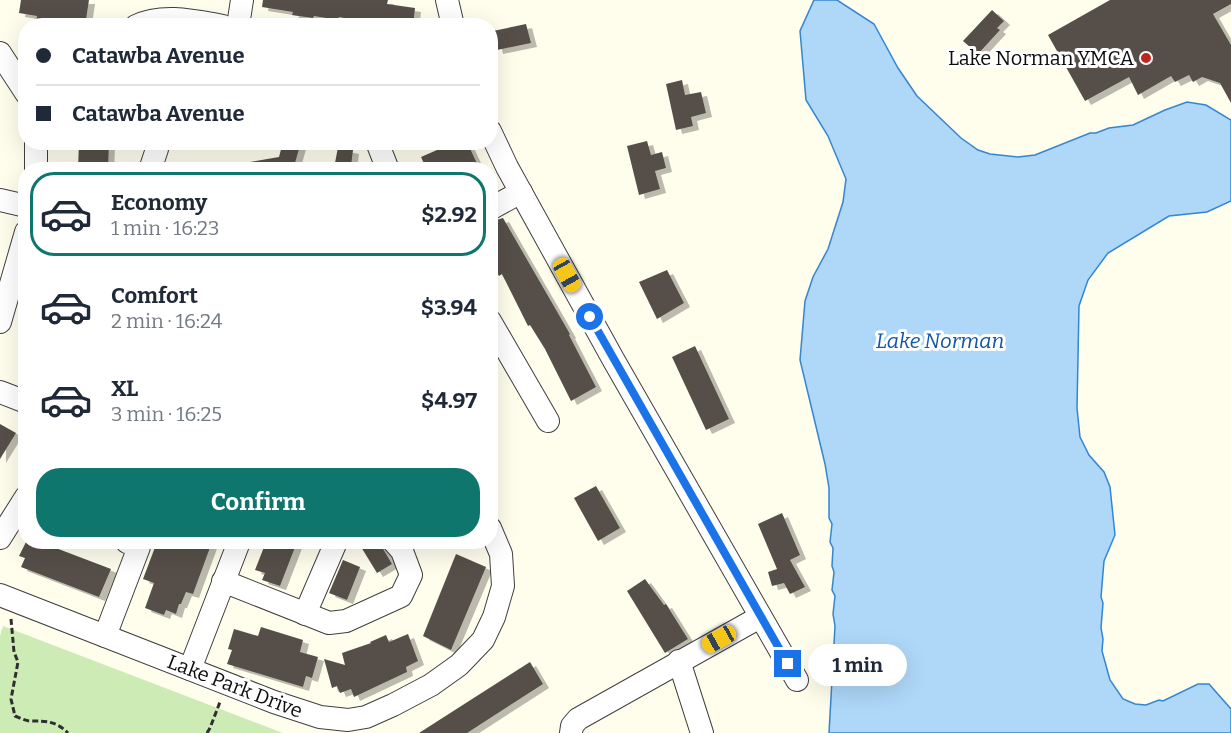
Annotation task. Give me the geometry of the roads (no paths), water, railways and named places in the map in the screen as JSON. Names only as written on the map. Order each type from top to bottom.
[{"type":"street","points":[[239,18],[242,0]]},
{"type":"street","points":[[447,0],[451,18]]},
{"type":"street","points":[[0,53],[18,77]]},
{"type":"street","points":[[498,148],[613,359],[797,680]]},
{"type":"street","points":[[498,205],[521,192]]},
{"type":"street","points":[[0,200],[18,204]]},
{"type":"street","points":[[2,308],[18,257]]},
{"type":"street","points":[[498,335],[548,421]]},
{"type":"street","points":[[0,392],[18,399]]},
{"type":"street","points":[[0,538],[18,510]]},
{"type":"street","name":"Lake Park Drive","points":[[0,595],[274,702],[320,717],[348,720],[366,717],[431,685],[459,665],[483,639],[494,617],[503,586],[501,554],[498,547]]},
{"type":"street","points":[[105,636],[138,549]]},
{"type":"street","points":[[190,669],[236,549]]},
{"type":"street","points":[[305,614],[333,549]]},
{"type":"street","points":[[223,581],[329,623],[346,621],[401,596],[411,575],[400,549]]},
{"type":"street","points":[[571,733],[572,726],[578,719],[760,617]]},
{"type":"street","points":[[679,661],[702,733]]},
{"type":"water","name":"Lake Norman","points":[[814,0],[837,0],[874,24],[898,68],[917,96],[961,138],[978,150],[990,154],[1018,157],[1035,155],[1090,133],[1133,125],[1187,102],[1206,105],[1231,120],[1231,201],[1207,212],[1169,216],[1108,253],[1088,280],[1079,306],[1077,408],[1080,437],[1089,455],[1104,472],[1110,487],[1115,535],[1104,561],[1101,628],[1102,651],[1110,680],[1123,699],[1135,704],[1146,705],[1159,700],[1163,701],[1198,684],[1209,684],[1231,709],[1231,733],[829,733],[835,626],[833,614],[835,596],[832,590],[833,548],[830,542],[832,524],[829,518],[829,488],[825,464],[800,360],[805,301],[813,277],[828,249],[843,202],[846,179],[828,136],[806,100],[800,31]]},
{"type":"place","name":"Lake Norman YMCA","points":[[1146,58]]}]
